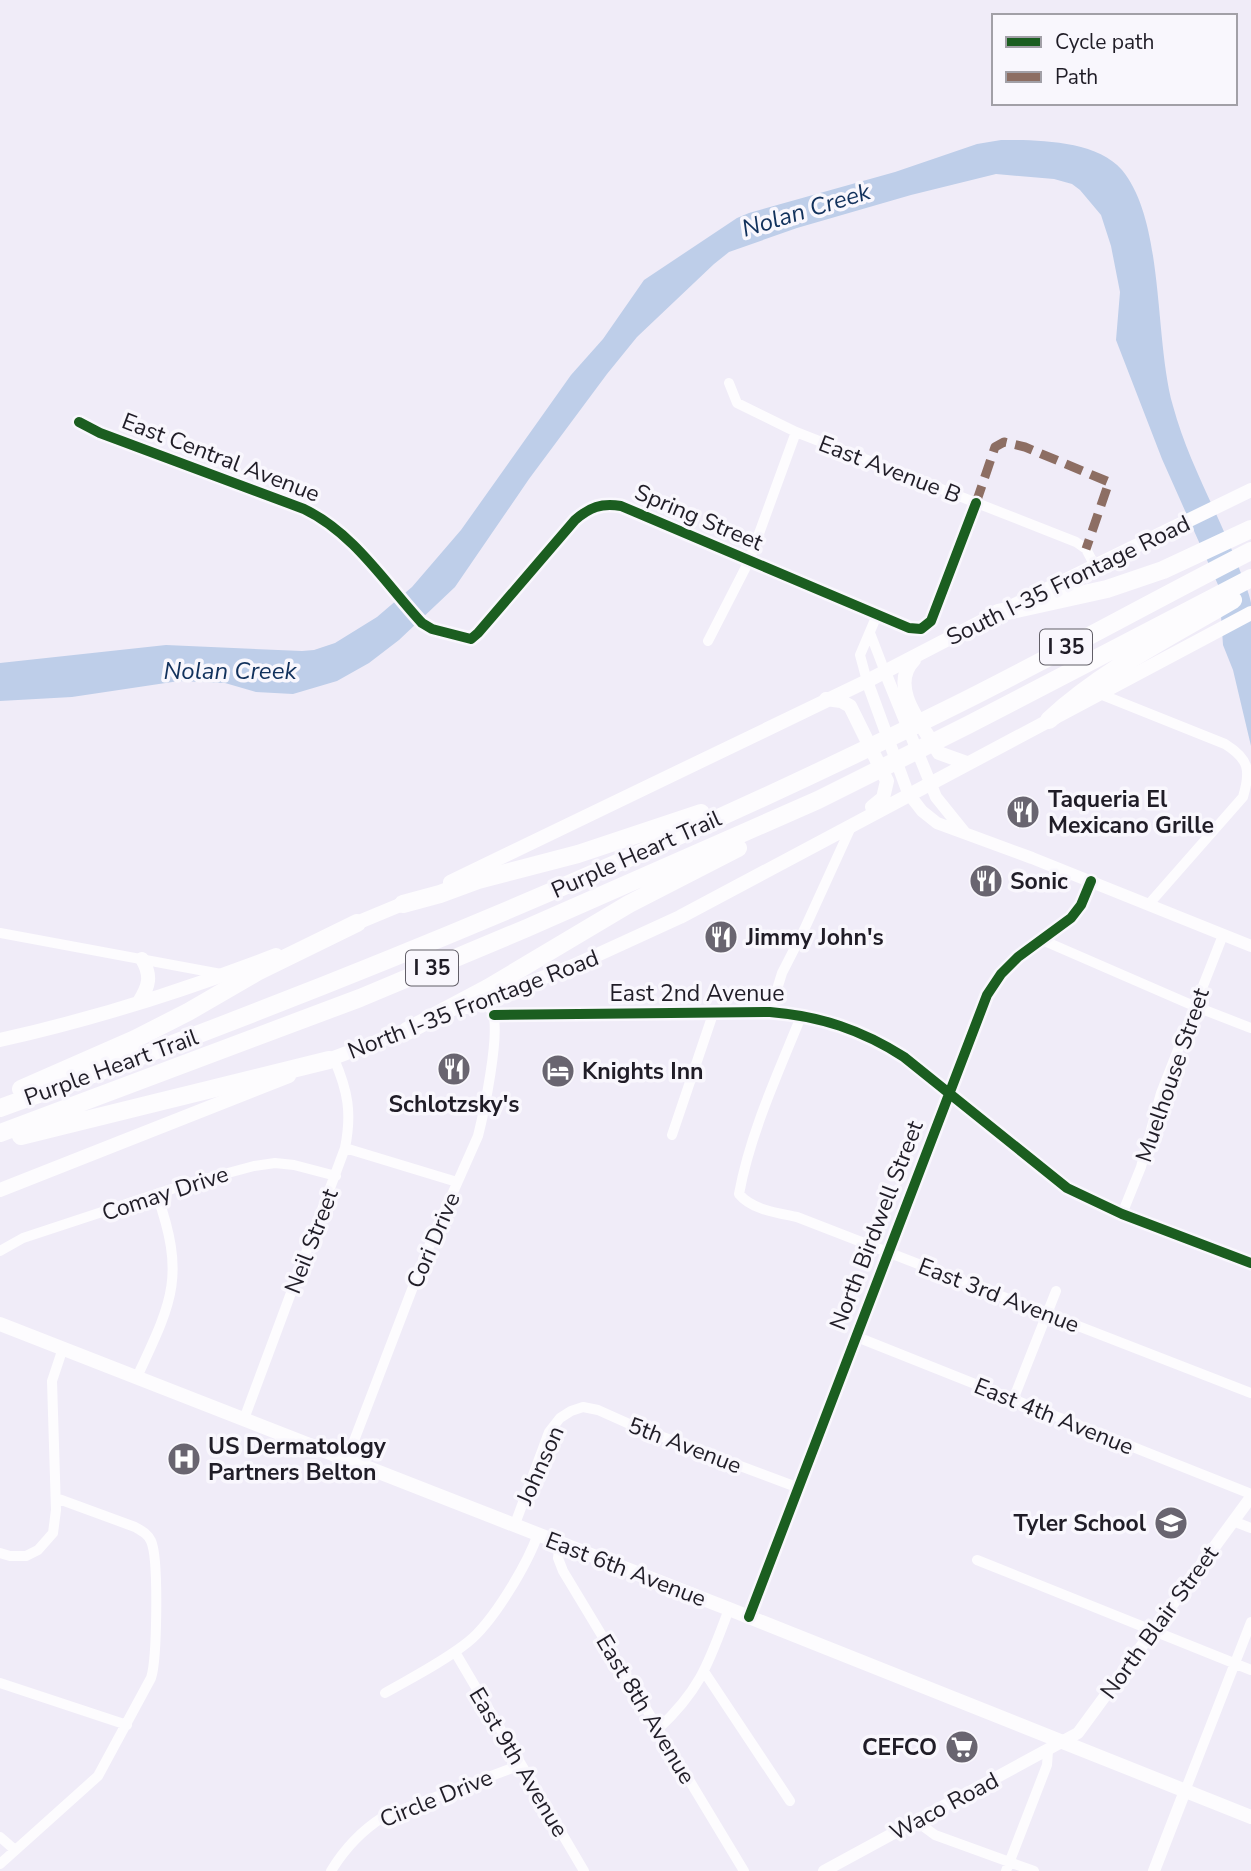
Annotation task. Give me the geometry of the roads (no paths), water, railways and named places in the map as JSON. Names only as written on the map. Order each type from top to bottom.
[{"type":"highway","points":[[999,613],[1107,589],[1163,570],[1251,529]]},
{"type":"highway","name":"Purple Heart Trail","points":[[0,1108],[246,1016],[526,903],[794,782],[958,704],[1251,551]]},
{"type":"highway","name":"Purple Heart Trail","points":[[0,1133],[360,998],[540,923],[818,800],[1186,620],[1251,578]]},
{"type":"highway","points":[[1049,720],[1069,701],[1186,620],[1251,589]]},
{"type":"highway","points":[[403,904],[478,880],[589,851],[794,782]]},
{"type":"highway","points":[[407,1031],[475,995],[650,892],[762,836],[818,800]]},
{"type":"highway","points":[[0,1099],[135,1039],[257,972],[357,923]]},
{"type":"highway","points":[[0,1140],[331,1059]]},
{"type":"main road","name":"South I-35 Frontage Road","points":[[885,672],[1251,490]]},
{"type":"main road","points":[[929,782],[1251,613]]},
{"type":"main road","points":[[939,643],[912,661],[905,670],[905,695],[940,753],[967,763]]},
{"type":"main road","points":[[0,1040],[54,1027],[225,975],[403,904],[885,672]]},
{"type":"main road","points":[[826,699],[841,701],[850,706],[887,781],[883,798],[852,823]]},
{"type":"main road","name":"North I-35 Frontage Road","points":[[0,1190],[573,966],[726,893],[929,782]]},
{"type":"main road","points":[[139,1002],[150,978],[142,959]]},
{"type":"main road","name":"East 6th Avenue","points":[[0,1324],[515,1524],[1251,1817]]},
{"type":"street","name":"East Avenue B","points":[[729,383],[737,403],[796,432],[1076,542],[1086,549],[1095,566]]},
{"type":"street","name":"East Central Avenue","points":[[79,422],[100,433],[325,519],[356,548],[422,623],[432,629],[471,639]]},
{"type":"street","points":[[708,641],[749,561],[796,432]]},
{"type":"street","name":"Spring Street","points":[[471,639],[575,520],[588,509],[604,504],[621,506],[877,615],[915,629],[925,628],[931,621],[976,503]]},
{"type":"street","points":[[877,615],[860,655],[908,793],[922,811],[937,823],[1091,881],[1251,946]]},
{"type":"street","points":[[870,633],[929,782],[945,809],[966,833]]},
{"type":"street","points":[[1100,694],[1225,744],[1242,756],[1250,772],[1243,797],[1149,904]]},
{"type":"street","points":[[770,1012],[782,973],[852,823]]},
{"type":"street","name":"North Birdwell Street","points":[[749,1617],[987,995],[1001,974],[1018,957],[1071,918],[1081,905],[1091,881]]},
{"type":"street","points":[[0,933],[225,975]]},
{"type":"street","name":"Muelhouse Street","points":[[1122,1214],[1141,1167],[1161,1093],[1223,935]]},
{"type":"street","points":[[1042,940],[1251,1028]]},
{"type":"street","points":[[485,1000],[494,1015]]},
{"type":"street","name":"East 2nd Avenue","points":[[494,1015],[770,1012],[802,1014],[825,1020],[876,1040],[904,1057],[1067,1188],[1122,1214],[1251,1263]]},
{"type":"street","points":[[672,1135],[713,1014]]},
{"type":"street","name":"East 3rd Avenue","points":[[802,1014],[771,1092],[742,1177],[739,1194],[746,1202],[797,1217],[1251,1393]]},
{"type":"street","name":"Cori Drive","points":[[347,1459],[426,1253],[471,1152],[482,1118],[495,1033],[494,1015]]},
{"type":"street","name":"Neil Street","points":[[244,1419],[345,1148],[349,1112],[345,1086],[331,1059]]},
{"type":"street","points":[[345,1148],[457,1182]]},
{"type":"street","name":"Comay Drive","points":[[0,1251],[23,1238],[227,1172],[275,1163],[336,1176]]},
{"type":"street","points":[[137,1377],[158,1333],[173,1283],[173,1255],[157,1195]]},
{"type":"street","points":[[1013,1400],[1056,1290]]},
{"type":"street","name":"East 4th Avenue","points":[[857,1337],[1251,1495]]},
{"type":"street","points":[[0,1553],[19,1557],[33,1552],[53,1533],[56,1498],[52,1381],[63,1348]]},
{"type":"street","name":"5th Avenue","points":[[571,1411],[583,1407],[598,1410],[636,1427],[799,1488]]},
{"type":"street","name":"Johnson","points":[[515,1524],[549,1432],[560,1418],[571,1411]]},
{"type":"street","name":"North Blair Street","points":[[1064,1742],[1078,1733],[1251,1495]]},
{"type":"street","points":[[0,1864],[97,1776],[151,1678],[154,1662],[155,1582],[151,1541],[144,1532],[135,1527],[56,1498]]},
{"type":"street","points":[[1233,1521],[1251,1528]]},
{"type":"street","points":[[385,1693],[455,1652],[486,1625],[533,1550],[538,1534]]},
{"type":"street","name":"East 8th Avenue","points":[[560,1543],[558,1558],[563,1571],[744,1871]]},
{"type":"street","points":[[977,1560],[1251,1670]]},
{"type":"street","points":[[658,1729],[684,1704],[705,1673],[729,1609]]},
{"type":"street","points":[[1154,1871],[1251,1622]]},
{"type":"street","name":"East 9th Avenue","points":[[455,1652],[584,1871]]},
{"type":"street","points":[[705,1673],[790,1801]]},
{"type":"street","points":[[0,1683],[127,1725]]},
{"type":"street","name":"Waco Road","points":[[824,1871],[1064,1742]]},
{"type":"street","points":[[1008,1866],[1047,1765],[1048,1751]]},
{"type":"street","name":"Circle Drive","points":[[331,1871],[352,1841],[365,1828],[383,1817],[520,1765]]},
{"type":"street","points":[[916,1821],[935,1835],[1008,1866],[1034,1871]]},
{"type":"street","points":[[0,1837],[15,1850]]},
{"type":"water","name":"Nolan Creek","points":[[1001,140],[1031,140],[1082,147],[1111,160],[1122,170],[1136,192],[1152,250],[1167,379],[1173,406],[1179,427],[1231,548],[1251,603],[1251,746],[1233,670],[1223,645],[1219,587],[1162,459],[1116,340],[1120,292],[1111,246],[1101,215],[1072,184],[1054,179],[996,174],[797,228],[729,252],[637,337],[529,479],[455,587],[399,640],[369,663],[337,681],[293,694],[256,692],[225,683],[179,681],[72,697],[0,701],[0,663],[166,645],[302,651],[335,643],[377,617],[412,587],[461,530],[571,375],[603,339],[644,280],[737,218],[749,213],[895,172],[977,144]]},
{"type":"place","name":"Taqueria El Mexicano Grille","points":[[1023,812]]},
{"type":"place","name":"Sonic","points":[[986,881]]},
{"type":"place","name":"Jimmy John's","points":[[721,937]]},
{"type":"place","name":"Schlotzsky's","points":[[454,1069]]},
{"type":"place","name":"Knights Inn","points":[[558,1071]]},
{"type":"place","name":"US Dermatology Partners Belton","points":[[184,1459]]},
{"type":"place","name":"Tyler School","points":[[1171,1523]]},
{"type":"place","name":"CEFCO","points":[[962,1747]]}]
